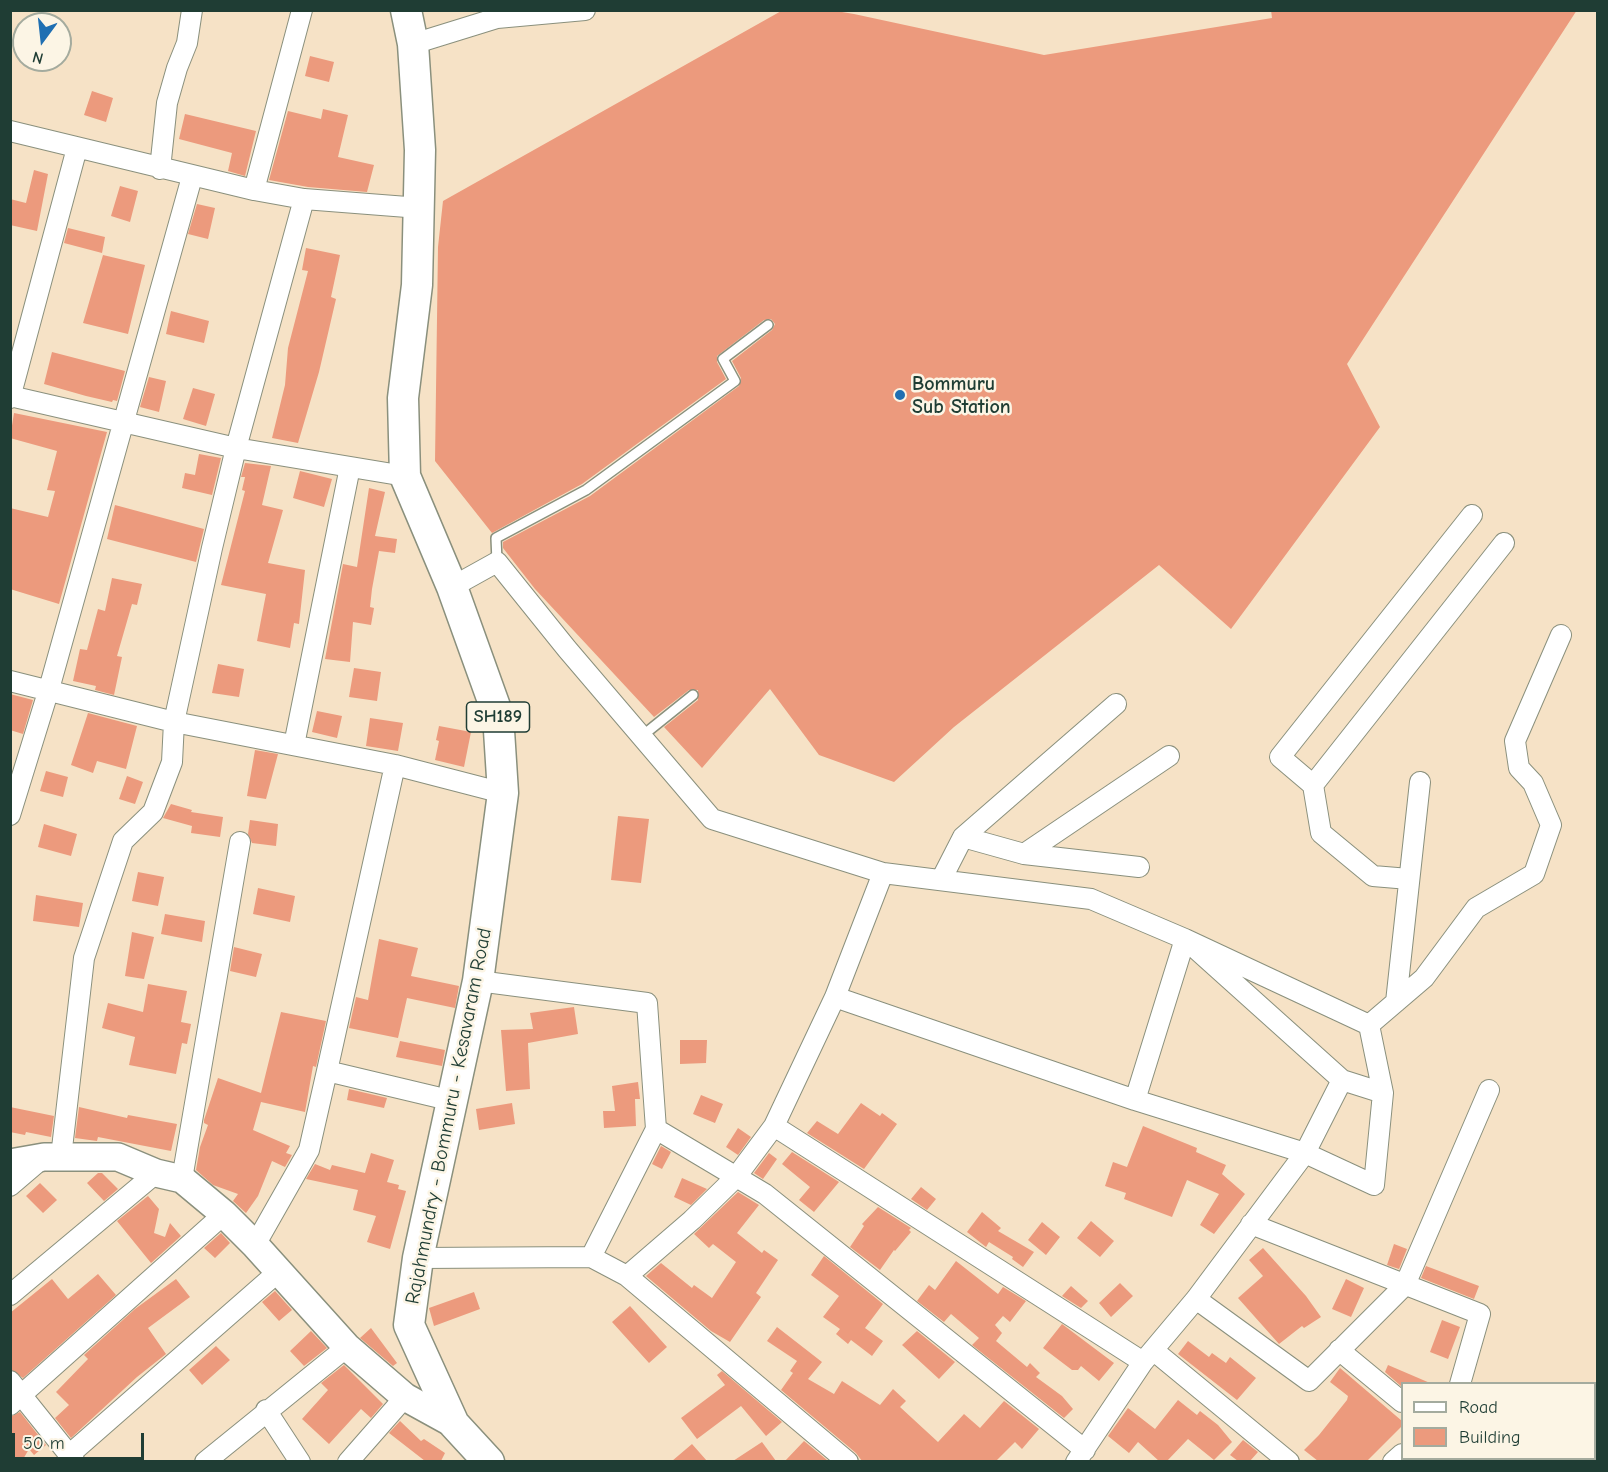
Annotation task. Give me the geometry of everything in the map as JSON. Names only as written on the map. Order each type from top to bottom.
[{"type":"main road","name":"Rajahmundry - Bommuru - Kesavaram Road","points":[[406,10],[413,44],[420,150],[420,208],[417,285],[403,398],[405,476],[452,587],[498,715],[503,793],[478,981],[418,1258],[409,1325],[454,1425],[489,1461]]},
{"type":"main road","points":[[10,1163],[52,1157],[118,1157],[156,1173],[182,1179],[224,1214],[255,1245],[347,1347],[405,1397],[454,1425]]},
{"type":"street","points":[[160,169],[169,96],[187,43],[192,10]]},
{"type":"street","points":[[254,190],[302,10]]},
{"type":"street","points":[[413,44],[497,18],[585,10]]},
{"type":"street","points":[[10,131],[192,177],[254,190],[304,199],[420,208]]},
{"type":"street","points":[[77,148],[11,396],[236,448],[405,476]]},
{"type":"street","points":[[10,815],[49,689],[192,177]]},
{"type":"street","points":[[10,1186],[52,1157],[84,958],[123,841],[153,812],[172,762],[174,722],[236,448],[304,199]]},
{"type":"street","points":[[294,745],[350,467]]},
{"type":"street","points":[[1409,879],[1373,876],[1321,833],[1313,785],[1280,757],[1472,515]]},
{"type":"street","points":[[1313,785],[1504,543]]},
{"type":"street","points":[[452,587],[497,562],[712,819],[884,873],[1090,899],[1185,939],[1369,1025]]},
{"type":"street","points":[[1369,1025],[1424,978],[1476,908],[1534,874],[1551,825],[1533,783],[1519,768],[1515,741],[1561,635]]},
{"type":"street","points":[[10,681],[174,722],[394,765],[503,793]]},
{"type":"street","points":[[941,880],[963,837],[1116,704]]},
{"type":"street","points":[[1024,854],[1169,756]]},
{"type":"street","points":[[255,1245],[309,1150],[394,765]]},
{"type":"street","points":[[1396,1002],[1420,782]]},
{"type":"street","points":[[963,837],[1024,854],[1139,867]]},
{"type":"street","points":[[182,1179],[240,842]]},
{"type":"street","points":[[627,1276],[692,1220],[736,1177],[774,1126],[835,997],[884,873]]},
{"type":"street","points":[[1185,939],[1342,1080],[1383,1094]]},
{"type":"street","points":[[1135,1100],[1185,939]]},
{"type":"street","points":[[478,981],[647,1003],[656,1129],[591,1257]]},
{"type":"street","points":[[835,997],[1135,1100],[1305,1153],[1374,1185],[1383,1094],[1369,1025]]},
{"type":"street","points":[[327,1071],[453,1101]]},
{"type":"street","points":[[656,1129],[765,1194],[1081,1456],[1148,1356],[1196,1299],[1305,1153],[1342,1080]]},
{"type":"street","points":[[1196,1299],[1309,1381],[1405,1285],[1488,1090]]},
{"type":"street","points":[[774,1126],[1148,1356],[1289,1461]]},
{"type":"street","points":[[10,1295],[156,1173]]},
{"type":"street","points":[[224,1214],[14,1394],[72,1458],[278,1272]]},
{"type":"street","points":[[1251,1224],[1480,1314],[1460,1382]]},
{"type":"street","points":[[418,1258],[591,1257],[627,1276],[848,1461]]},
{"type":"street","points":[[205,1461],[347,1347]]},
{"type":"street","points":[[1339,1350],[1401,1401]]},
{"type":"street","points":[[348,1461],[405,1397]]},
{"type":"street","points":[[266,1410],[300,1461]]},
{"type":"lane","points":[[497,562],[496,538],[586,490],[735,381],[723,359],[768,325]]},
{"type":"lane","points":[[642,736],[693,695]]},
{"type":"building","name":"Bommuru Sub Station","points":[[783,10],[830,10],[854,14],[1044,55],[1272,18],[1271,10],[1577,10],[1347,364],[1380,427],[1231,629],[1159,565],[954,727],[894,782],[819,755],[770,689],[702,768],[664,727],[698,700],[698,690],[689,690],[654,717],[535,589],[503,548],[503,542],[590,496],[739,386],[741,378],[732,361],[772,330],[775,324],[771,319],[764,320],[717,356],[717,362],[726,379],[582,484],[492,533],[435,461],[438,247],[443,201]]},
{"type":"building","points":[[310,56],[334,62],[329,82],[305,76]]},
{"type":"building","points":[[92,91],[113,98],[106,122],[84,115]]},
{"type":"building","points":[[323,109],[348,115],[338,157],[374,165],[367,192],[308,187],[269,180],[288,111],[321,119]]},
{"type":"building","points":[[185,114],[256,131],[245,176],[228,171],[232,153],[179,139]]},
{"type":"building","points":[[34,170],[48,174],[37,231],[10,225],[10,199],[26,203]]},
{"type":"building","points":[[120,186],[138,191],[130,222],[111,216]]},
{"type":"building","points":[[197,204],[215,208],[208,239],[188,234]]},
{"type":"building","points":[[68,228],[105,237],[102,253],[64,243]]},
{"type":"building","points":[[306,248],[340,255],[331,297],[336,299],[319,372],[298,443],[272,438],[285,385],[288,348],[308,271],[302,270]]},
{"type":"building","points":[[103,255],[145,265],[128,334],[83,323]]},
{"type":"building","points":[[171,311],[209,321],[204,343],[166,334]]},
{"type":"building","points":[[52,352],[125,371],[117,401],[86,396],[44,384]]},
{"type":"building","points":[[149,377],[166,381],[159,412],[140,407]]},
{"type":"building","points":[[193,388],[215,394],[206,426],[183,419]]},
{"type":"building","points":[[14,413],[107,432],[59,604],[10,589],[10,508],[48,517],[55,491],[47,490],[57,451],[10,438]]},
{"type":"building","points":[[199,454],[221,458],[212,495],[182,488],[185,473],[195,475]]},
{"type":"building","points":[[245,463],[271,466],[262,505],[283,510],[268,563],[305,570],[299,624],[294,623],[290,648],[257,641],[266,594],[221,585],[245,491],[242,490],[245,477],[241,477]]},
{"type":"building","points":[[300,471],[332,479],[324,507],[293,498]]},
{"type":"building","points":[[369,488],[385,492],[375,536],[397,539],[395,553],[379,551],[370,607],[374,608],[371,625],[353,622],[350,662],[325,659],[343,564],[357,567]]},
{"type":"building","points":[[115,505],[204,529],[196,562],[107,539]]},
{"type":"building","points":[[112,578],[142,584],[137,605],[132,604],[117,656],[122,657],[114,695],[95,690],[96,686],[73,681],[80,649],[87,650],[98,609],[105,611]]},
{"type":"building","points":[[218,664],[244,669],[239,697],[212,693]]},
{"type":"building","points":[[354,668],[381,672],[377,701],[349,697]]},
{"type":"building","points":[[10,694],[33,700],[23,734],[10,730]]},
{"type":"building","points":[[317,711],[342,716],[337,738],[312,732]]},
{"type":"building","points":[[88,713],[137,726],[126,769],[97,761],[93,773],[71,765]]},
{"type":"building","points":[[370,718],[403,723],[398,751],[366,746]]},
{"type":"building","points":[[439,726],[471,732],[464,767],[435,760]]},
{"type":"building","points":[[255,750],[278,754],[266,799],[247,796]]},
{"type":"building","points":[[46,771],[68,777],[63,797],[40,791]]},
{"type":"building","points":[[127,776],[143,782],[135,804],[119,799]]},
{"type":"building","points":[[171,804],[192,810],[191,812],[223,817],[220,837],[191,833],[192,826],[163,818]]},
{"type":"building","points":[[618,816],[649,819],[641,883],[611,880]]},
{"type":"building","points":[[250,820],[278,824],[276,846],[252,843],[248,834]]},
{"type":"building","points":[[44,824],[77,834],[71,856],[38,847]]},
{"type":"building","points":[[138,872],[164,877],[158,906],[132,901]]},
{"type":"building","points":[[258,888],[295,896],[290,922],[253,914]]},
{"type":"building","points":[[36,895],[83,903],[79,927],[33,921]]},
{"type":"building","points":[[165,914],[205,921],[202,942],[161,934]]},
{"type":"building","points":[[132,932],[154,937],[144,979],[125,976]]},
{"type":"building","points":[[379,939],[418,948],[411,976],[459,986],[455,1008],[407,998],[398,1038],[349,1028],[356,997],[368,1000]]},
{"type":"building","points":[[234,947],[262,954],[256,977],[230,971]]},
{"type":"building","points":[[148,984],[187,991],[181,1022],[191,1024],[187,1044],[182,1043],[176,1074],[129,1065],[135,1037],[102,1028],[108,1003],[143,1012]]},
{"type":"building","points":[[574,1007],[578,1034],[528,1043],[530,1089],[506,1091],[501,1030],[533,1029],[530,1013]]},
{"type":"building","points":[[281,1012],[326,1021],[316,1067],[313,1066],[305,1112],[261,1102],[253,1130],[290,1146],[286,1153],[292,1155],[285,1167],[272,1161],[258,1196],[246,1213],[233,1201],[238,1194],[213,1185],[196,1170],[200,1147],[208,1125],[204,1123],[204,1120],[218,1078],[261,1093]]},
{"type":"building","points":[[680,1040],[707,1040],[706,1063],[680,1064]]},
{"type":"building","points":[[400,1041],[445,1050],[442,1066],[396,1057]]},
{"type":"building","points":[[638,1082],[640,1099],[635,1099],[636,1126],[604,1128],[603,1111],[615,1111],[612,1086]]},
{"type":"building","points":[[349,1089],[387,1098],[384,1108],[347,1100]]},
{"type":"building","points":[[701,1095],[723,1104],[715,1123],[693,1114]]},
{"type":"building","points":[[512,1103],[515,1124],[479,1130],[476,1109]]},
{"type":"building","points":[[861,1103],[880,1116],[882,1113],[897,1124],[864,1169],[807,1133],[817,1121],[838,1134]]},
{"type":"building","points":[[10,1107],[54,1116],[51,1137],[26,1132],[25,1135],[10,1132]]},
{"type":"building","points":[[79,1107],[127,1118],[128,1115],[177,1124],[171,1151],[98,1137],[97,1141],[75,1138]]},
{"type":"building","points":[[1143,1126],[1197,1148],[1196,1152],[1226,1165],[1222,1174],[1245,1194],[1214,1234],[1200,1225],[1219,1194],[1187,1180],[1172,1217],[1124,1199],[1126,1193],[1105,1186],[1113,1162],[1127,1167]]},
{"type":"building","points":[[738,1128],[751,1137],[738,1155],[726,1147]]},
{"type":"building","points":[[661,1146],[671,1152],[662,1169],[652,1164]]},
{"type":"building","points":[[792,1152],[839,1182],[814,1212],[799,1200],[810,1187],[782,1164]]},
{"type":"building","points":[[371,1153],[394,1160],[387,1182],[399,1185],[398,1189],[406,1191],[390,1249],[367,1242],[376,1216],[353,1210],[358,1190],[306,1179],[315,1164],[330,1170],[332,1165],[365,1173]]},
{"type":"building","points":[[769,1153],[777,1159],[763,1179],[754,1173]]},
{"type":"building","points":[[98,1173],[102,1173],[118,1189],[104,1201],[87,1183]]},
{"type":"building","points":[[682,1178],[707,1189],[691,1205],[674,1197]]},
{"type":"building","points":[[40,1183],[57,1200],[43,1213],[26,1196]]},
{"type":"building","points":[[921,1187],[936,1199],[927,1210],[911,1199]]},
{"type":"building","points":[[738,1192],[759,1205],[737,1233],[762,1253],[764,1250],[778,1260],[756,1293],[761,1297],[730,1342],[711,1331],[646,1276],[661,1263],[692,1288],[694,1285],[712,1298],[736,1262],[713,1244],[709,1248],[694,1234]]},
{"type":"building","points":[[148,1196],[159,1209],[154,1233],[165,1237],[170,1223],[181,1236],[151,1263],[117,1221]]},
{"type":"building","points":[[878,1207],[911,1228],[909,1230],[911,1232],[880,1270],[850,1247],[864,1226],[862,1224]]},
{"type":"building","points":[[982,1212],[1001,1228],[998,1231],[1034,1252],[1023,1267],[1012,1259],[1013,1257],[989,1242],[986,1247],[967,1232]]},
{"type":"building","points":[[1091,1221],[1114,1241],[1100,1257],[1077,1238]]},
{"type":"building","points":[[1042,1222],[1060,1237],[1046,1255],[1028,1240]]},
{"type":"building","points":[[221,1233],[230,1243],[215,1258],[204,1248]]},
{"type":"building","points":[[1394,1244],[1407,1249],[1399,1269],[1387,1265]]},
{"type":"building","points":[[1263,1248],[1306,1296],[1321,1317],[1304,1328],[1302,1326],[1279,1344],[1238,1298],[1263,1276],[1249,1260]]},
{"type":"building","points":[[824,1256],[883,1304],[865,1328],[883,1341],[872,1356],[851,1340],[848,1344],[836,1334],[840,1329],[823,1317],[839,1296],[811,1275]]},
{"type":"building","points":[[956,1261],[998,1294],[1003,1287],[1026,1301],[1010,1322],[1003,1316],[995,1325],[1002,1333],[996,1341],[1027,1367],[1030,1363],[1040,1373],[1036,1377],[1062,1396],[1073,1409],[1064,1418],[972,1345],[979,1338],[951,1314],[944,1322],[917,1301],[929,1285],[935,1290]]},
{"type":"building","points":[[1426,1266],[1479,1286],[1474,1299],[1421,1278]]},
{"type":"building","points":[[98,1274],[116,1295],[23,1378],[10,1369],[10,1313],[52,1279],[68,1299]]},
{"type":"building","points":[[176,1279],[190,1297],[148,1328],[166,1354],[137,1377],[71,1438],[55,1418],[69,1405],[56,1392],[88,1359],[84,1355],[135,1309]]},
{"type":"building","points":[[1346,1279],[1364,1288],[1351,1317],[1332,1309]]},
{"type":"building","points":[[1120,1283],[1133,1296],[1111,1317],[1099,1303]]},
{"type":"building","points":[[1071,1286],[1088,1301],[1081,1308],[1062,1296]]},
{"type":"building","points":[[275,1291],[292,1310],[279,1321],[262,1302]]},
{"type":"building","points":[[474,1292],[480,1309],[434,1326],[429,1308]]},
{"type":"building","points":[[630,1306],[667,1347],[649,1363],[612,1322]]},
{"type":"building","points":[[1442,1320],[1460,1327],[1448,1359],[1430,1352]]},
{"type":"building","points":[[1062,1324],[1114,1363],[1099,1381],[1081,1366],[1078,1370],[1072,1370],[1043,1348]]},
{"type":"building","points":[[777,1327],[822,1362],[808,1379],[834,1394],[842,1381],[880,1405],[893,1389],[906,1401],[900,1407],[938,1442],[964,1414],[980,1428],[1004,1401],[1039,1429],[1022,1449],[1015,1442],[996,1461],[862,1461],[856,1453],[781,1390],[793,1373],[790,1371],[797,1361],[767,1341]]},
{"type":"building","points":[[371,1328],[397,1363],[393,1366],[360,1338]]},
{"type":"building","points":[[311,1331],[327,1348],[304,1366],[290,1351]]},
{"type":"building","points":[[917,1331],[955,1362],[939,1379],[902,1345]]},
{"type":"building","points":[[1188,1341],[1209,1357],[1212,1353],[1226,1363],[1230,1357],[1256,1378],[1237,1400],[1178,1354]]},
{"type":"building","points":[[216,1346],[230,1360],[202,1385],[189,1370]]},
{"type":"building","points":[[344,1365],[383,1404],[371,1418],[361,1409],[329,1444],[302,1419],[328,1390],[321,1383]]},
{"type":"building","points":[[1388,1365],[1428,1382],[1401,1382],[1401,1386],[1385,1372]]},
{"type":"building","points":[[1340,1368],[1401,1420],[1401,1427],[1367,1461],[1318,1461],[1304,1450],[1347,1400],[1348,1396],[1330,1382]]},
{"type":"building","points":[[722,1371],[782,1422],[766,1436],[741,1406],[697,1439],[681,1418],[725,1385],[717,1375]]},
{"type":"building","points":[[1178,1400],[1197,1415],[1200,1411],[1218,1425],[1232,1442],[1214,1460],[1188,1439],[1167,1461],[1159,1461],[1138,1442],[1129,1453],[1108,1436],[1128,1408],[1155,1429]]},
{"type":"building","points":[[20,1412],[46,1445],[34,1455],[29,1449],[22,1461],[10,1461],[10,1417]]},
{"type":"building","points":[[400,1421],[421,1441],[424,1439],[445,1453],[441,1461],[425,1461],[389,1433]]},
{"type":"building","points":[[1243,1440],[1258,1452],[1250,1461],[1238,1461],[1230,1455]]},
{"type":"building","points":[[804,1441],[827,1460],[785,1461]]},
{"type":"building","points":[[762,1442],[776,1461],[733,1461]]},
{"type":"building","points":[[692,1444],[707,1461],[672,1461]]},
{"type":"place","name":"Bommuru Sub Station","points":[[900,395]]}]
